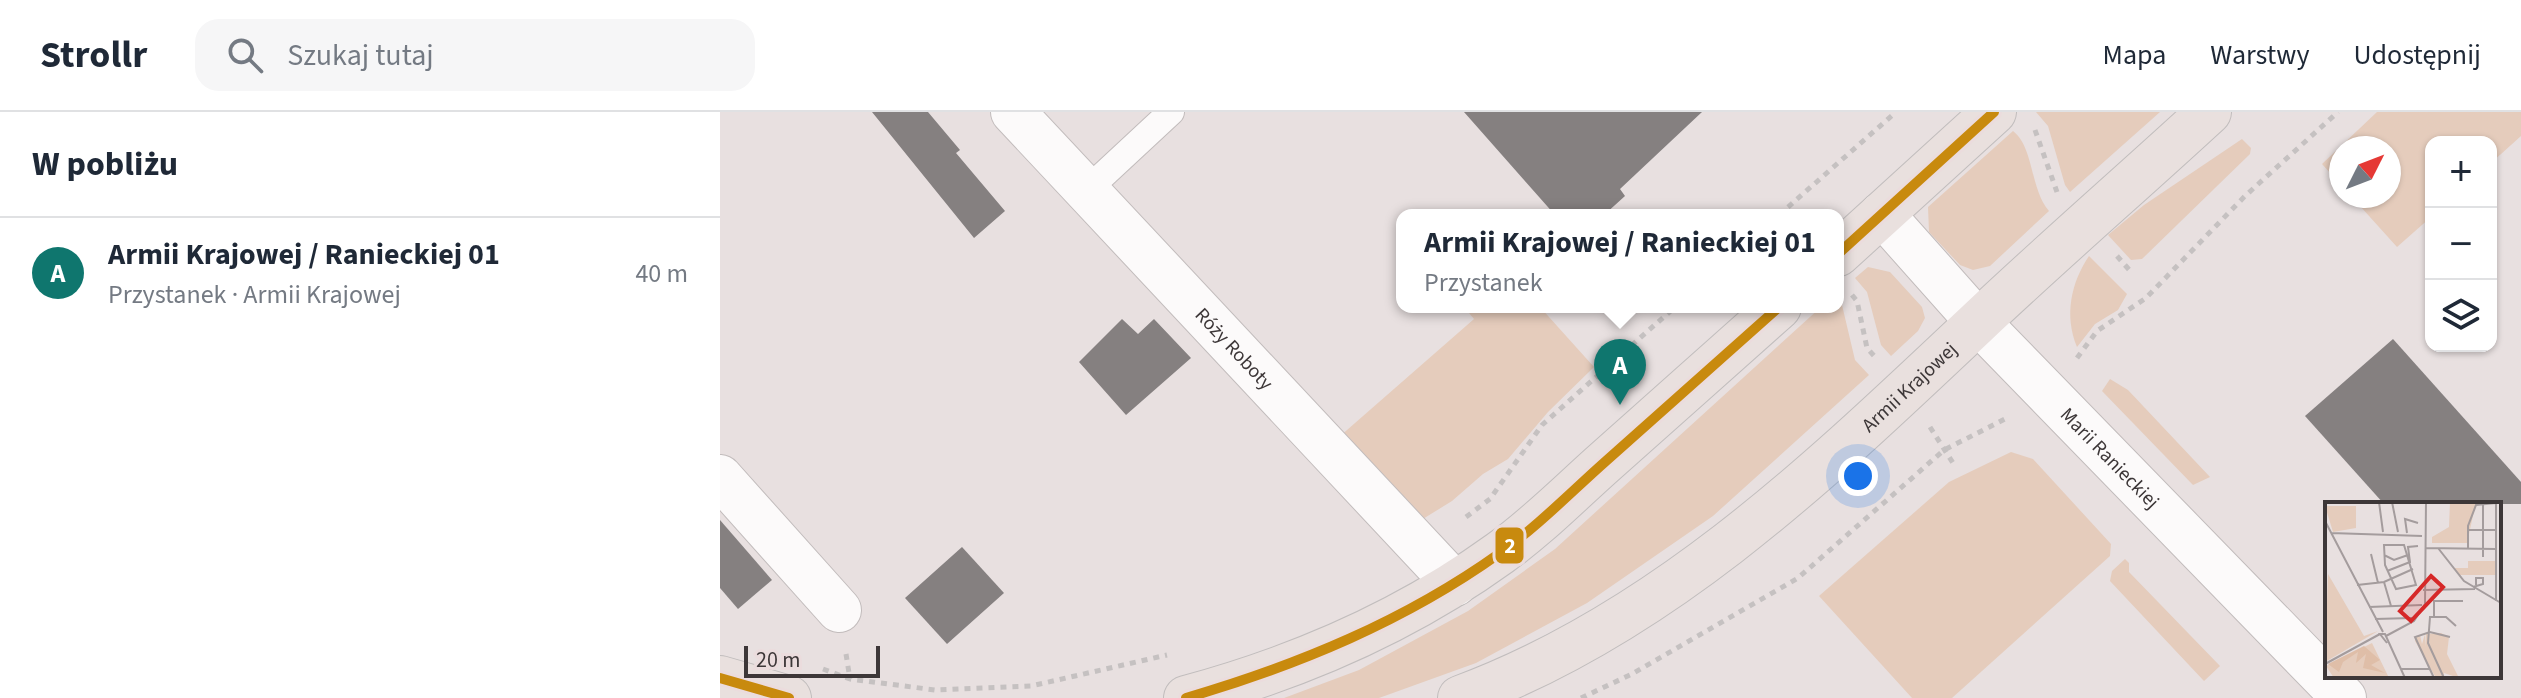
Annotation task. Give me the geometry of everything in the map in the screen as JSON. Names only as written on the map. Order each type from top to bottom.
[{"type":"main road","points":[[1844,273],[1882,214],[1994,112]]},
{"type":"main road","name":"Armii Krajowej","points":[[1460,698],[1576,647],[1664,592],[1736,538],[1881,413],[2209,112]]},
{"type":"main road","points":[[1186,698],[1248,681],[1357,638],[1455,584],[1544,516],[1772,313]]},
{"type":"main road","points":[[720,678],[789,698]]},
{"type":"street","name":"Róży Roboty","points":[[1013,112],[1455,584]]},
{"type":"street","name":"Marii Ranieckiej","points":[[1882,214],[1978,322],[2344,698]]},
{"type":"street","points":[[720,477],[839,610]]},
{"type":"lane","points":[[1086,191],[1171,112]]},
{"type":"path","points":[[1786,209],[1896,112]]},
{"type":"path","points":[[2079,356],[2097,331],[2146,298],[2245,196],[2338,112]]},
{"type":"path","points":[[2034,129],[2058,196]]},
{"type":"path","points":[[1844,273],[1857,301],[1867,348],[1883,364]]},
{"type":"path","points":[[1422,550],[1490,499],[1542,425],[1668,313]]},
{"type":"path","points":[[1581,698],[1632,674],[1798,578],[1944,450],[2021,411]]},
{"type":"path","points":[[1927,423],[1953,463]]},
{"type":"path","points":[[821,668],[850,679],[935,690],[1031,686],[1181,652]]},
{"type":"shaded area","points":[[2036,112],[2160,112],[2070,192],[2065,185],[2048,126]]},
{"type":"shaded area","points":[[2377,112],[2521,112],[2521,136],[2497,158],[2497,136],[2425,136],[2425,222],[2397,247],[2362,208],[2401,208],[2401,136],[2352,136]]},
{"type":"shaded area","points":[[2013,131],[2025,147],[2038,191],[2049,211],[1990,266],[1973,270],[1960,265],[1929,232],[1928,207]]},
{"type":"shaded area","points":[[2242,139],[2251,148],[2250,154],[2142,259],[2131,260],[2108,235],[2144,205]]},
{"type":"shaded area","points":[[2329,157],[2329,172],[2322,164]]},
{"type":"shaded area","points":[[2089,256],[2127,294],[2118,310],[2095,324],[2077,347],[2071,323],[2071,300]]},
{"type":"shaded area","points":[[1868,267],[1890,272],[1922,307],[1925,318],[1918,331],[1891,356],[1881,345],[1867,292],[1855,278]]},
{"type":"shaded area","points":[[1469,313],[1545,313],[1594,367],[1548,412],[1508,459],[1418,522],[1339,437],[1474,319]]},
{"type":"shaded area","points":[[1814,313],[1844,313],[1855,360],[1869,375],[1713,516],[1587,603],[1476,663],[1379,698],[1284,698],[1359,670],[1468,611],[1555,549]]},
{"type":"shaded area","points":[[2110,379],[2128,390],[2210,477],[2193,485],[2102,391]]},
{"type":"shaded area","points":[[2011,452],[2033,459],[2111,544],[2110,556],[1952,698],[1912,698],[1819,596],[1949,482]]},
{"type":"shaded area","points":[[2125,559],[2129,563],[2129,572],[2220,666],[2204,681],[2110,581],[2112,571]]},
{"type":"building","points":[[872,112],[928,112],[960,150],[956,153],[1005,211],[974,238]]},
{"type":"building","points":[[1464,112],[1702,112],[1620,189],[1625,196],[1611,209],[1550,209]]},
{"type":"building","points":[[1122,319],[1138,334],[1154,319],[1191,358],[1126,415],[1079,362]]},
{"type":"building","points":[[2393,339],[2521,482],[2521,504],[2382,502],[2305,416]]},
{"type":"building","points":[[720,520],[772,580],[738,609],[720,588]]},
{"type":"building","points":[[962,547],[1004,593],[947,644],[905,598]]},
{"type":"transit line","name":"2","points":[[1844,249],[1994,112]]},
{"type":"transit line","name":"2","points":[[1186,698],[1310,656],[1427,600],[1464,577],[1514,543],[1541,520],[1772,313]]},
{"type":"transit line","name":"2","points":[[720,678],[789,698]]},
{"type":"place","name":"Armii Krajowej / Ranieckiej 01","points":[[1620,405]]}]
